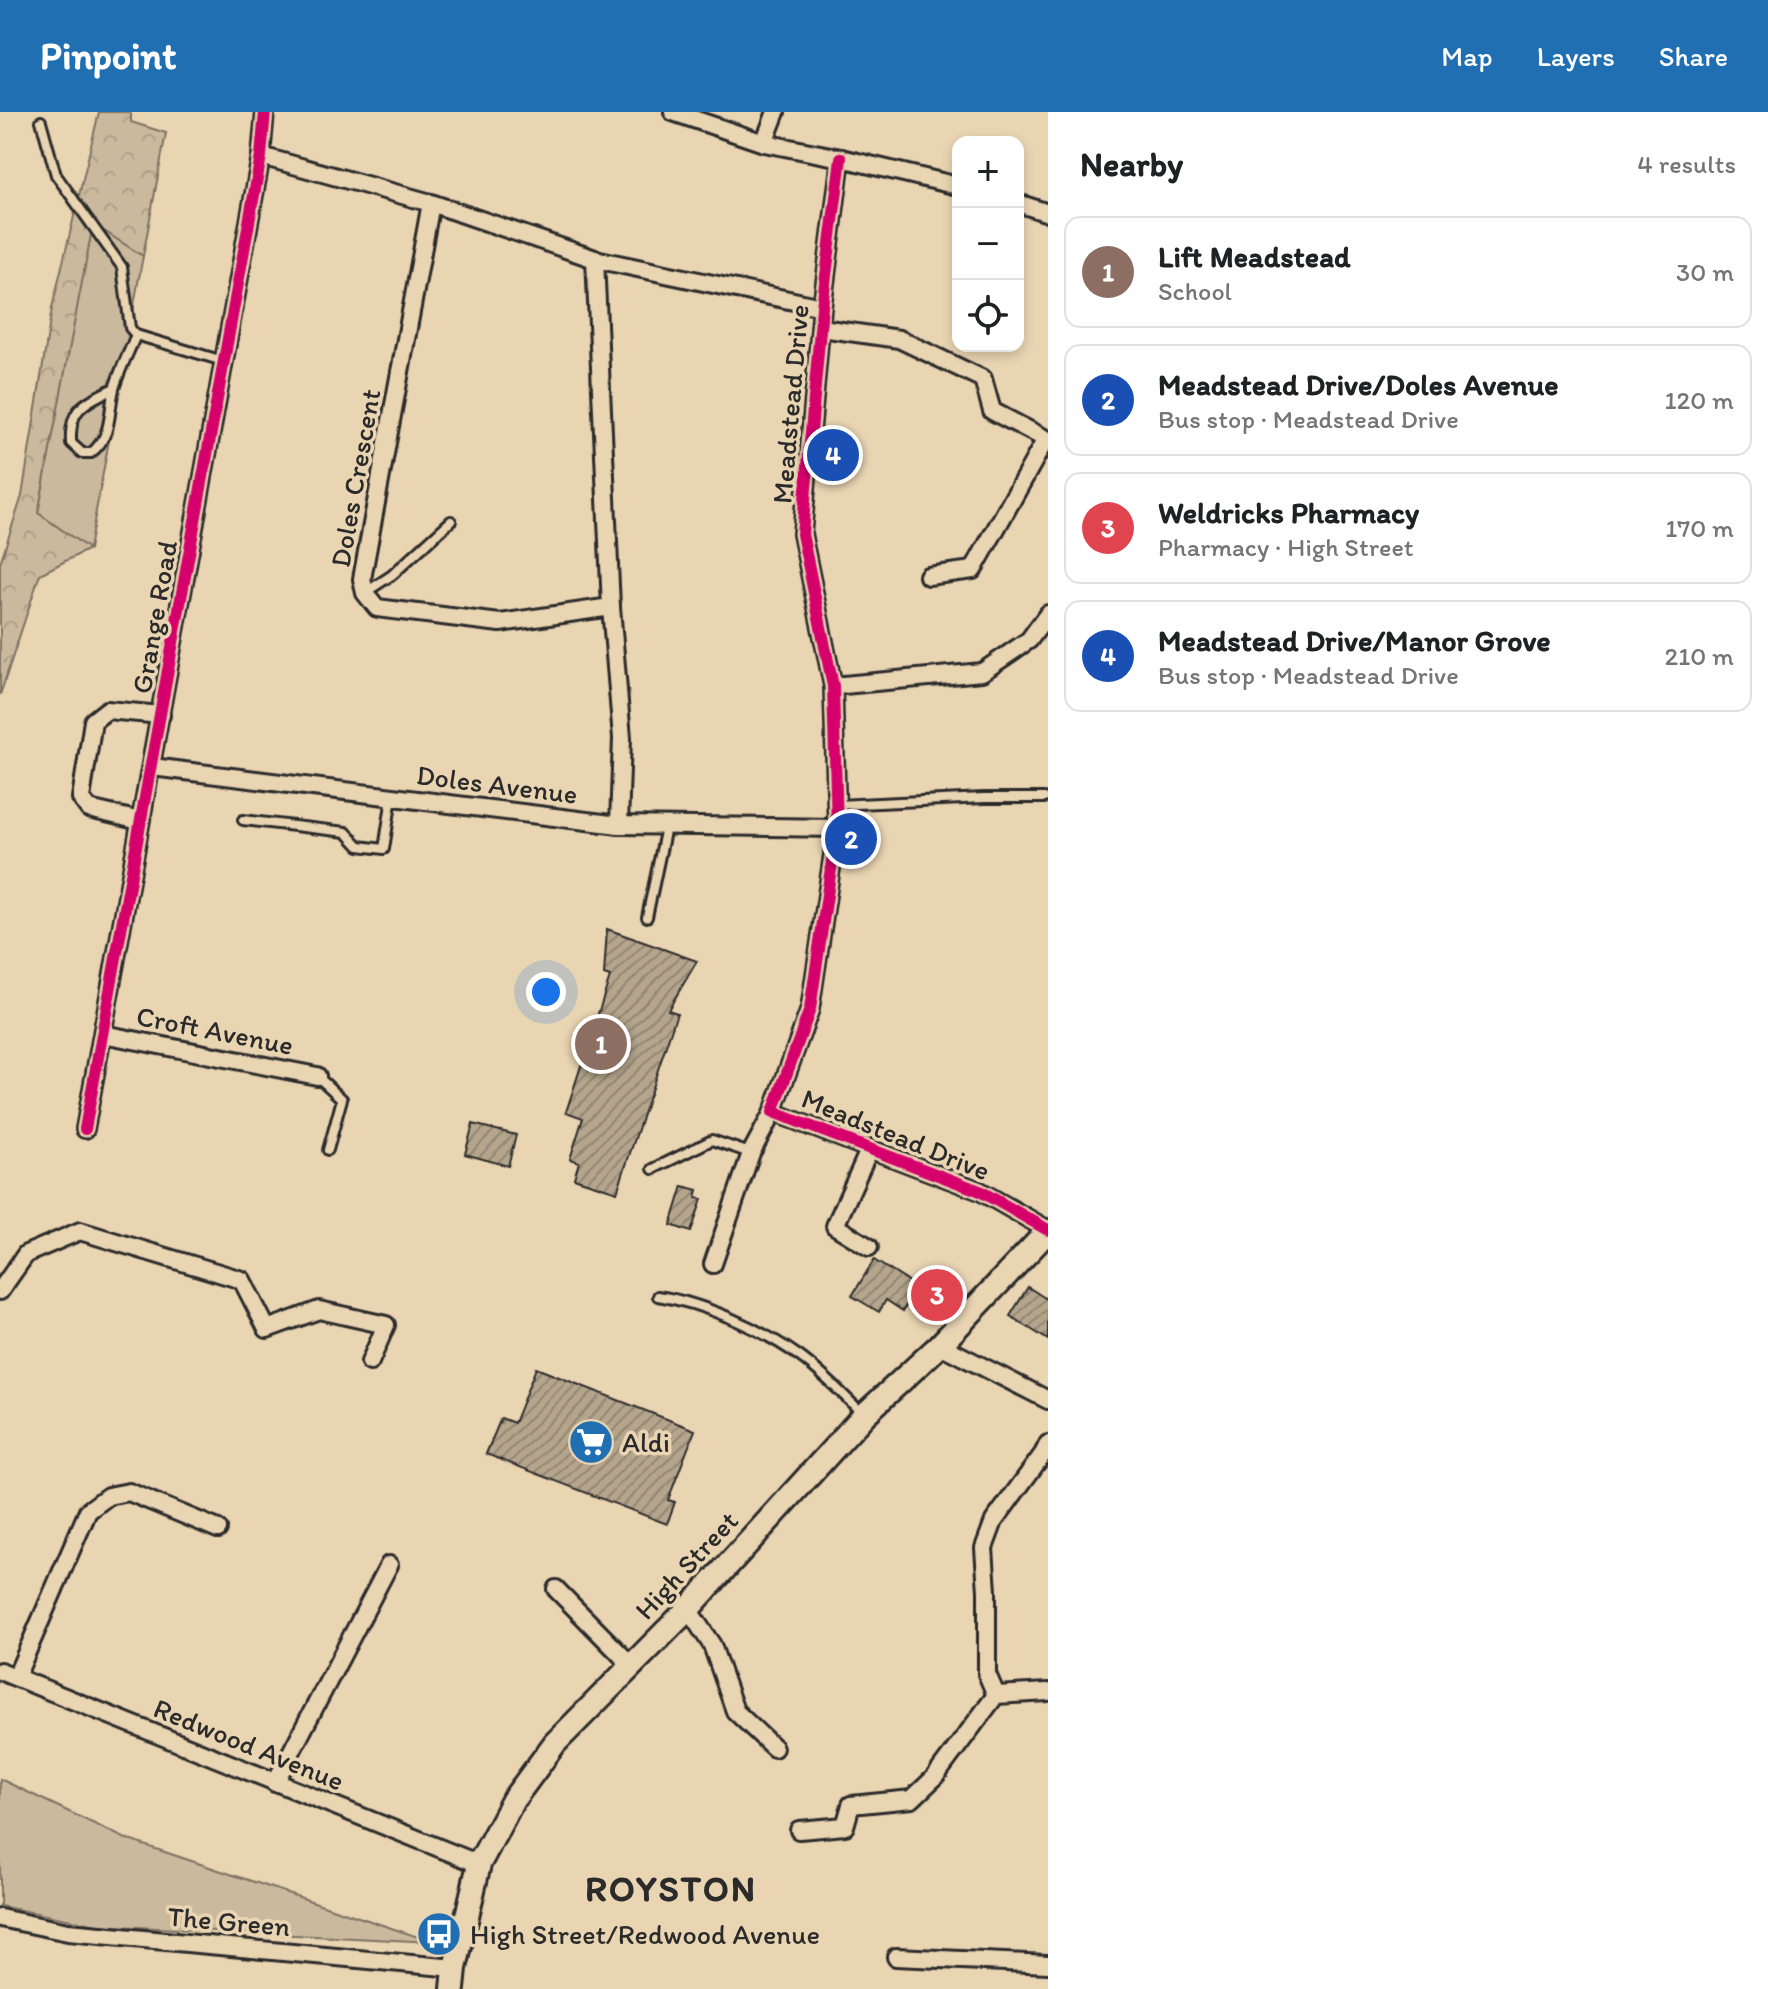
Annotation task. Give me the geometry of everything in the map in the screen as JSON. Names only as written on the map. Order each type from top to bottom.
[{"type":"main road","name":"High Street","points":[[454,1979],[479,1864],[513,1800],[555,1743],[688,1609],[864,1415],[940,1345],[1048,1231]]},
{"type":"street","name":"Grange Road","points":[[85,1129],[261,156],[265,112]]},
{"type":"street","points":[[673,112],[764,143],[952,185]]},
{"type":"street","points":[[764,143],[776,112]]},
{"type":"street","points":[[261,156],[431,203],[595,259],[822,307]]},
{"type":"street","name":"Meadstead Drive","points":[[713,1264],[751,1153],[773,1112],[810,1009],[837,828],[833,686],[802,534],[822,307],[841,158]]},
{"type":"street","name":"Doles Crescent","points":[[431,203],[362,579],[365,593],[377,608],[500,623],[611,607]]},
{"type":"street","points":[[1024,205],[1048,213]]},
{"type":"street","points":[[595,259],[611,607],[622,738],[619,825]]},
{"type":"street","points":[[821,328],[899,339],[983,379],[992,411],[1047,440],[973,570],[928,576]]},
{"type":"street","points":[[833,686],[982,672],[1029,640],[1048,614]]},
{"type":"street","name":"Grange Road","points":[[140,821],[89,809],[81,798],[93,721],[107,710],[161,715]]},
{"type":"street","name":"Doles Avenue","points":[[152,767],[619,825],[837,828]]},
{"type":"street","name":"Croft Avenue","points":[[103,1034],[317,1076]]},
{"type":"street","name":"Meadstead Drive","points":[[773,1112],[980,1191],[1048,1231]]},
{"type":"street","points":[[869,1247],[835,1226],[870,1148]]},
{"type":"street","points":[[0,1291],[26,1254],[80,1231],[242,1280],[267,1329],[319,1310],[386,1325],[370,1362]]},
{"type":"street","points":[[940,1345],[1048,1400]]},
{"type":"street","points":[[996,1695],[987,1674],[984,1548],[994,1521],[1048,1444]]},
{"type":"street","points":[[16,1677],[88,1511],[108,1496],[129,1492],[218,1529]]},
{"type":"street","points":[[275,1783],[389,1565]]},
{"type":"street","points":[[556,1589],[632,1666]]},
{"type":"street","points":[[688,1609],[712,1645],[735,1711],[774,1748]]},
{"type":"street","name":"Redwood Avenue","points":[[0,1671],[479,1864]]},
{"type":"street","points":[[799,1830],[845,1826],[851,1805],[912,1799],[934,1778],[996,1695],[1048,1692]]},
{"type":"street","name":"The Green","points":[[0,1918],[68,1932],[454,1979]]},
{"type":"street","points":[[896,1957],[1048,1964]]},
{"type":"lane","points":[[41,121],[56,175],[122,267],[130,328],[136,335],[223,361]]},
{"type":"lane","points":[[114,388],[85,403],[70,424],[71,443],[82,453],[91,453],[106,435],[114,388],[136,335]]},
{"type":"lane","points":[[365,593],[392,575],[451,521]]},
{"type":"lane","points":[[243,820],[346,832],[359,846],[384,849],[392,797]]},
{"type":"lane","points":[[836,805],[1044,798]]},
{"type":"lane","points":[[647,917],[667,826]]},
{"type":"lane","points":[[317,1076],[342,1099],[328,1150]]},
{"type":"lane","points":[[653,1169],[712,1140],[751,1153]]},
{"type":"lane","points":[[658,1296],[682,1300],[759,1331],[801,1357],[864,1415]]},
{"type":"green space","points":[[99,112],[131,112],[131,122],[166,133],[143,256],[93,224],[38,513],[89,549],[40,574],[0,695],[0,563],[22,496],[52,308]]},
{"type":"green space","points":[[93,223],[143,256],[89,549],[38,513]]},
{"type":"green space","points":[[0,1779],[126,1839],[433,1942],[97,1925],[0,1906]]},
{"type":"building","points":[[607,929],[697,961],[668,1010],[677,1013],[617,1192],[574,1178],[579,1162],[570,1159],[583,1118],[566,1112],[610,977],[604,975]]},
{"type":"building","points":[[473,1124],[516,1135],[508,1166],[465,1154]]},
{"type":"building","points":[[683,1186],[698,1190],[696,1198],[702,1199],[691,1232],[671,1225]]},
{"type":"building","points":[[874,1260],[917,1287],[903,1311],[886,1300],[879,1312],[852,1296]]},
{"type":"building","points":[[926,1276],[959,1296],[949,1314],[915,1294]]},
{"type":"building","points":[[1028,1287],[1048,1300],[1048,1340],[1010,1316]]},
{"type":"building","name":"Aldi","points":[[536,1368],[695,1430],[668,1500],[675,1502],[667,1524],[486,1454],[501,1418],[514,1423]]},
{"type":"cycle path","points":[[85,1129],[261,156],[265,112]]},
{"type":"cycle path","points":[[841,158],[822,307],[802,534],[833,686],[837,828],[810,1009],[773,1112],[980,1191],[1048,1230]]},
{"type":"place","name":"Meadstead Drive/Manor Grove","points":[[833,455]]},
{"type":"place","name":"Meadstead Drive/Doles Avenue","points":[[851,839]]},
{"type":"place","name":"Lift Meadstead","points":[[601,1044]]},
{"type":"place","name":"Weldricks Pharmacy","points":[[937,1295]]},
{"type":"place","name":"Aldi","points":[[591,1442]]},
{"type":"place","name":"High Street/Redwood Avenue","points":[[439,1934]]},
{"type":"district","name":"ROYSTON","points":[[671,1888]]}]
